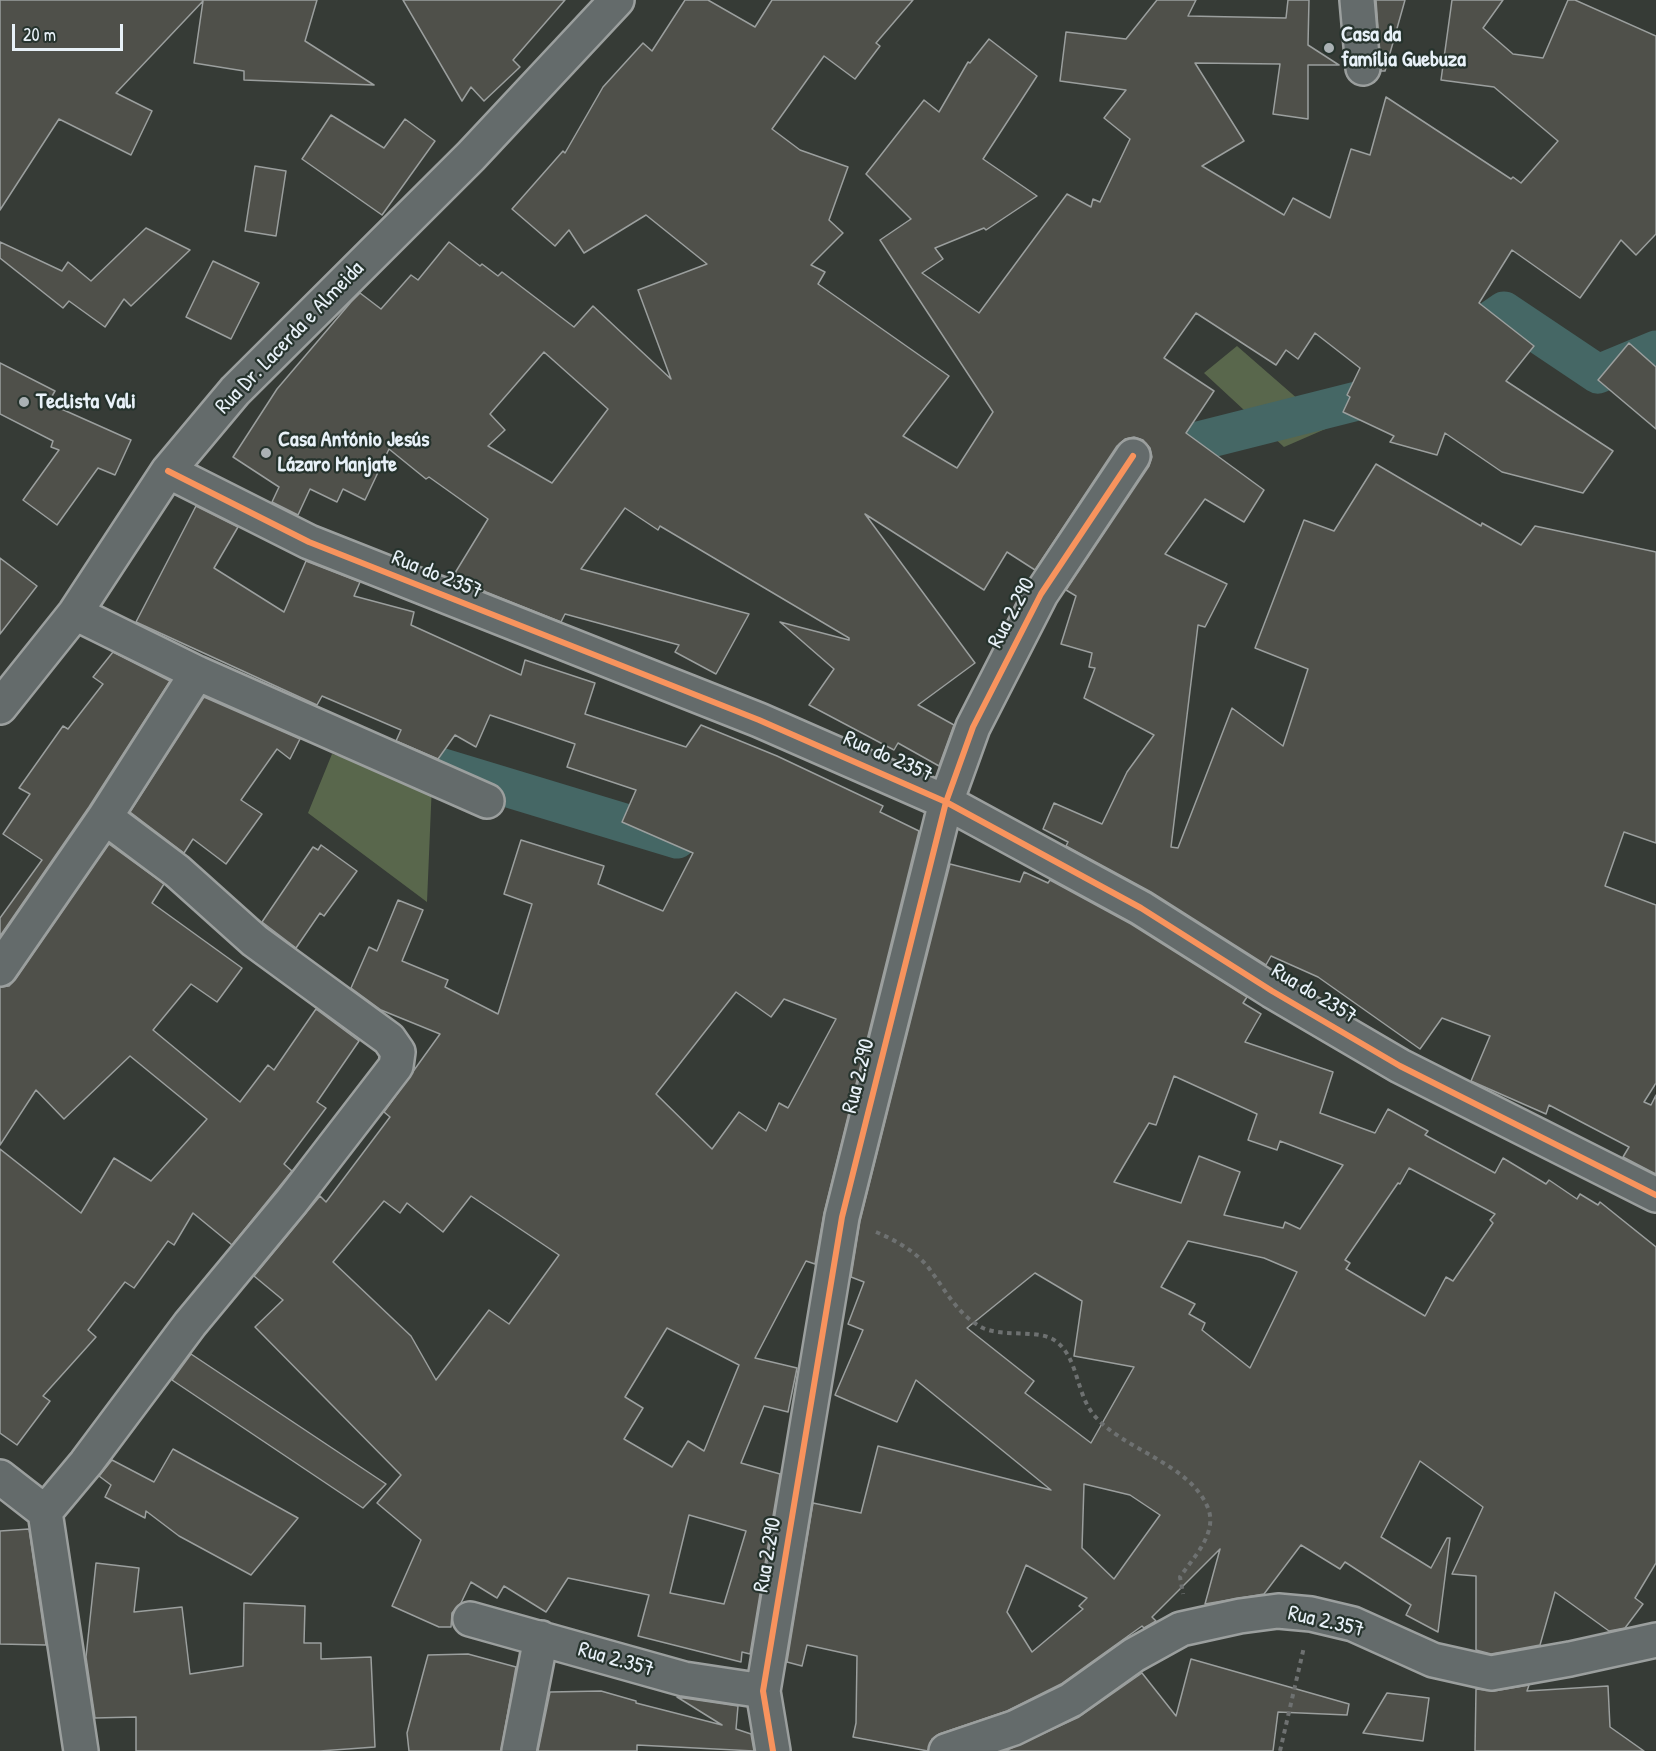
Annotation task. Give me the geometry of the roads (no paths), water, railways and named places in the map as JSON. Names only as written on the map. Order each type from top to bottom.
[{"type":"street","name":"Rua Dr. Lacerda e Almeida","points":[[0,707],[75,613],[168,471],[235,391],[471,156],[617,0]]},
{"type":"street","points":[[1356,0],[1363,68]]},
{"type":"street","name":"Rua 2.290","points":[[773,1751],[763,1691],[842,1217],[946,802],[973,727],[1041,594],[1133,456]]},
{"type":"street","name":"Rua do 2357","points":[[168,471],[309,542],[759,720],[946,802],[1141,908],[1272,991],[1400,1066],[1656,1195]]},
{"type":"street","points":[[75,613],[197,673],[487,801]]},
{"type":"street","points":[[0,969],[105,817],[197,673]]},
{"type":"street","points":[[45,1512],[396,1066],[398,1052],[389,1039],[255,941],[177,871],[105,817]]},
{"type":"street","points":[[0,1477],[45,1512],[81,1751]]},
{"type":"street","name":"Rua 2.357","points":[[946,1751],[1014,1728],[1071,1700],[1134,1655],[1181,1629],[1278,1611],[1311,1614],[1353,1624],[1432,1660],[1491,1673],[1656,1640]]},
{"type":"street","name":"Rua 2.357","points":[[470,1619],[684,1679],[763,1691]]},
{"type":"street","points":[[519,1751],[541,1638]]},
{"type":"waterway","points":[[1453,346],[1504,311],[1598,374],[1656,350]]},
{"type":"waterway","points":[[1117,497],[1147,454],[1381,395],[1397,384]]},
{"type":"waterway","points":[[164,710],[179,688],[263,713]]},
{"type":"waterway","points":[[423,762],[677,839]]},
{"type":"place","name":"Casa da família Guebuza","points":[[1329,48]]},
{"type":"place","name":"Teclista Vali","points":[[24,402]]},
{"type":"place","name":"Casa António Jesús Lázaro Manjate","points":[[266,453]]}]
